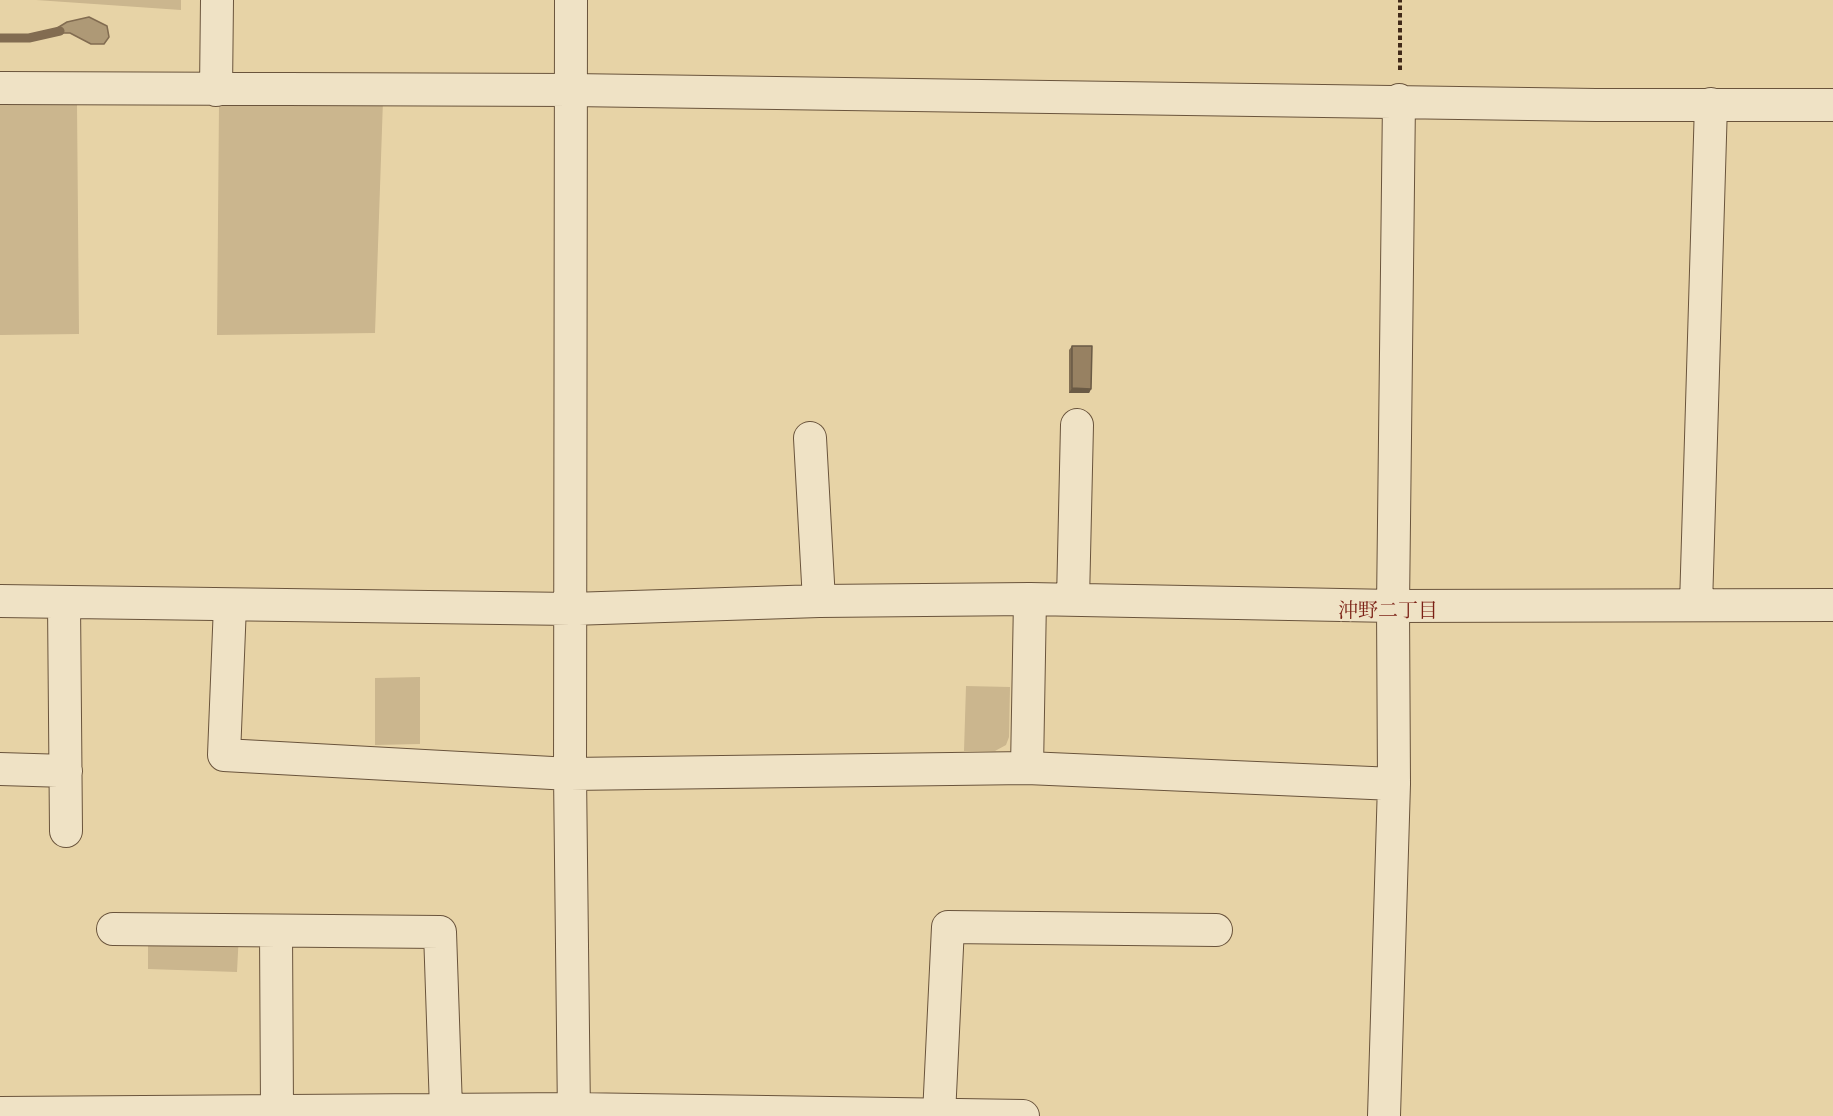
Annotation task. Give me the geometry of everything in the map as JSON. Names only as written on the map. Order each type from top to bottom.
[{"type":"street","points":[[216,90],[217,0]]},
{"type":"street","points":[[571,0],[570,774],[574,1112]]},
{"type":"street","points":[[0,88],[572,90],[1400,100],[1596,105],[1833,105]]},
{"type":"street","points":[[1384,1116],[1394,784],[1393,606],[1400,100]]},
{"type":"street","points":[[1696,604],[1711,104]]},
{"type":"street","points":[[1073,600],[1077,425]]},
{"type":"street","points":[[810,438],[819,601]]},
{"type":"street","points":[[0,601],[571,609],[819,601],[1030,599],[1393,606],[1833,605]]},
{"type":"street","points":[[1028,768],[1030,599]]},
{"type":"street","points":[[64,603],[66,831]]},
{"type":"street","points":[[230,605],[224,755],[570,774],[1028,768],[1394,784]]},
{"type":"street","points":[[0,769],[66,771]]},
{"type":"street","points":[[939,1115],[948,927],[1216,930]]},
{"type":"street","points":[[113,929],[440,932],[446,1109]]},
{"type":"street","points":[[276,931],[277,1110]]},
{"type":"street","points":[[0,1113],[446,1109],[1023,1116]]},
{"type":"path","points":[[1400,0],[1400,100]]},
{"type":"shaded area","points":[[36,0],[181,0],[181,10]]},
{"type":"shaded area","points":[[89,17],[107,26],[109,37],[104,44],[91,44],[70,33],[49,33],[67,22]]},
{"type":"shaded area","points":[[383,100],[375,333],[217,335],[219,104]]},
{"type":"shaded area","points":[[0,102],[77,104],[79,334],[0,335]]},
{"type":"shaded area","points":[[420,677],[420,744],[375,745],[375,678]]},
{"type":"shaded area","points":[[966,686],[1010,687],[1009,737],[1006,745],[995,751],[964,751]]},
{"type":"shaded area","points":[[239,933],[237,972],[148,969],[148,937]]},
{"type":"building","points":[[1072,346],[1092,346],[1091,389],[1072,388]]},
{"type":"waterway","points":[[0,38],[29,38],[60,31]]},
{"type":"district","name":"沖野二丁目","points":[[1388,614]]}]
